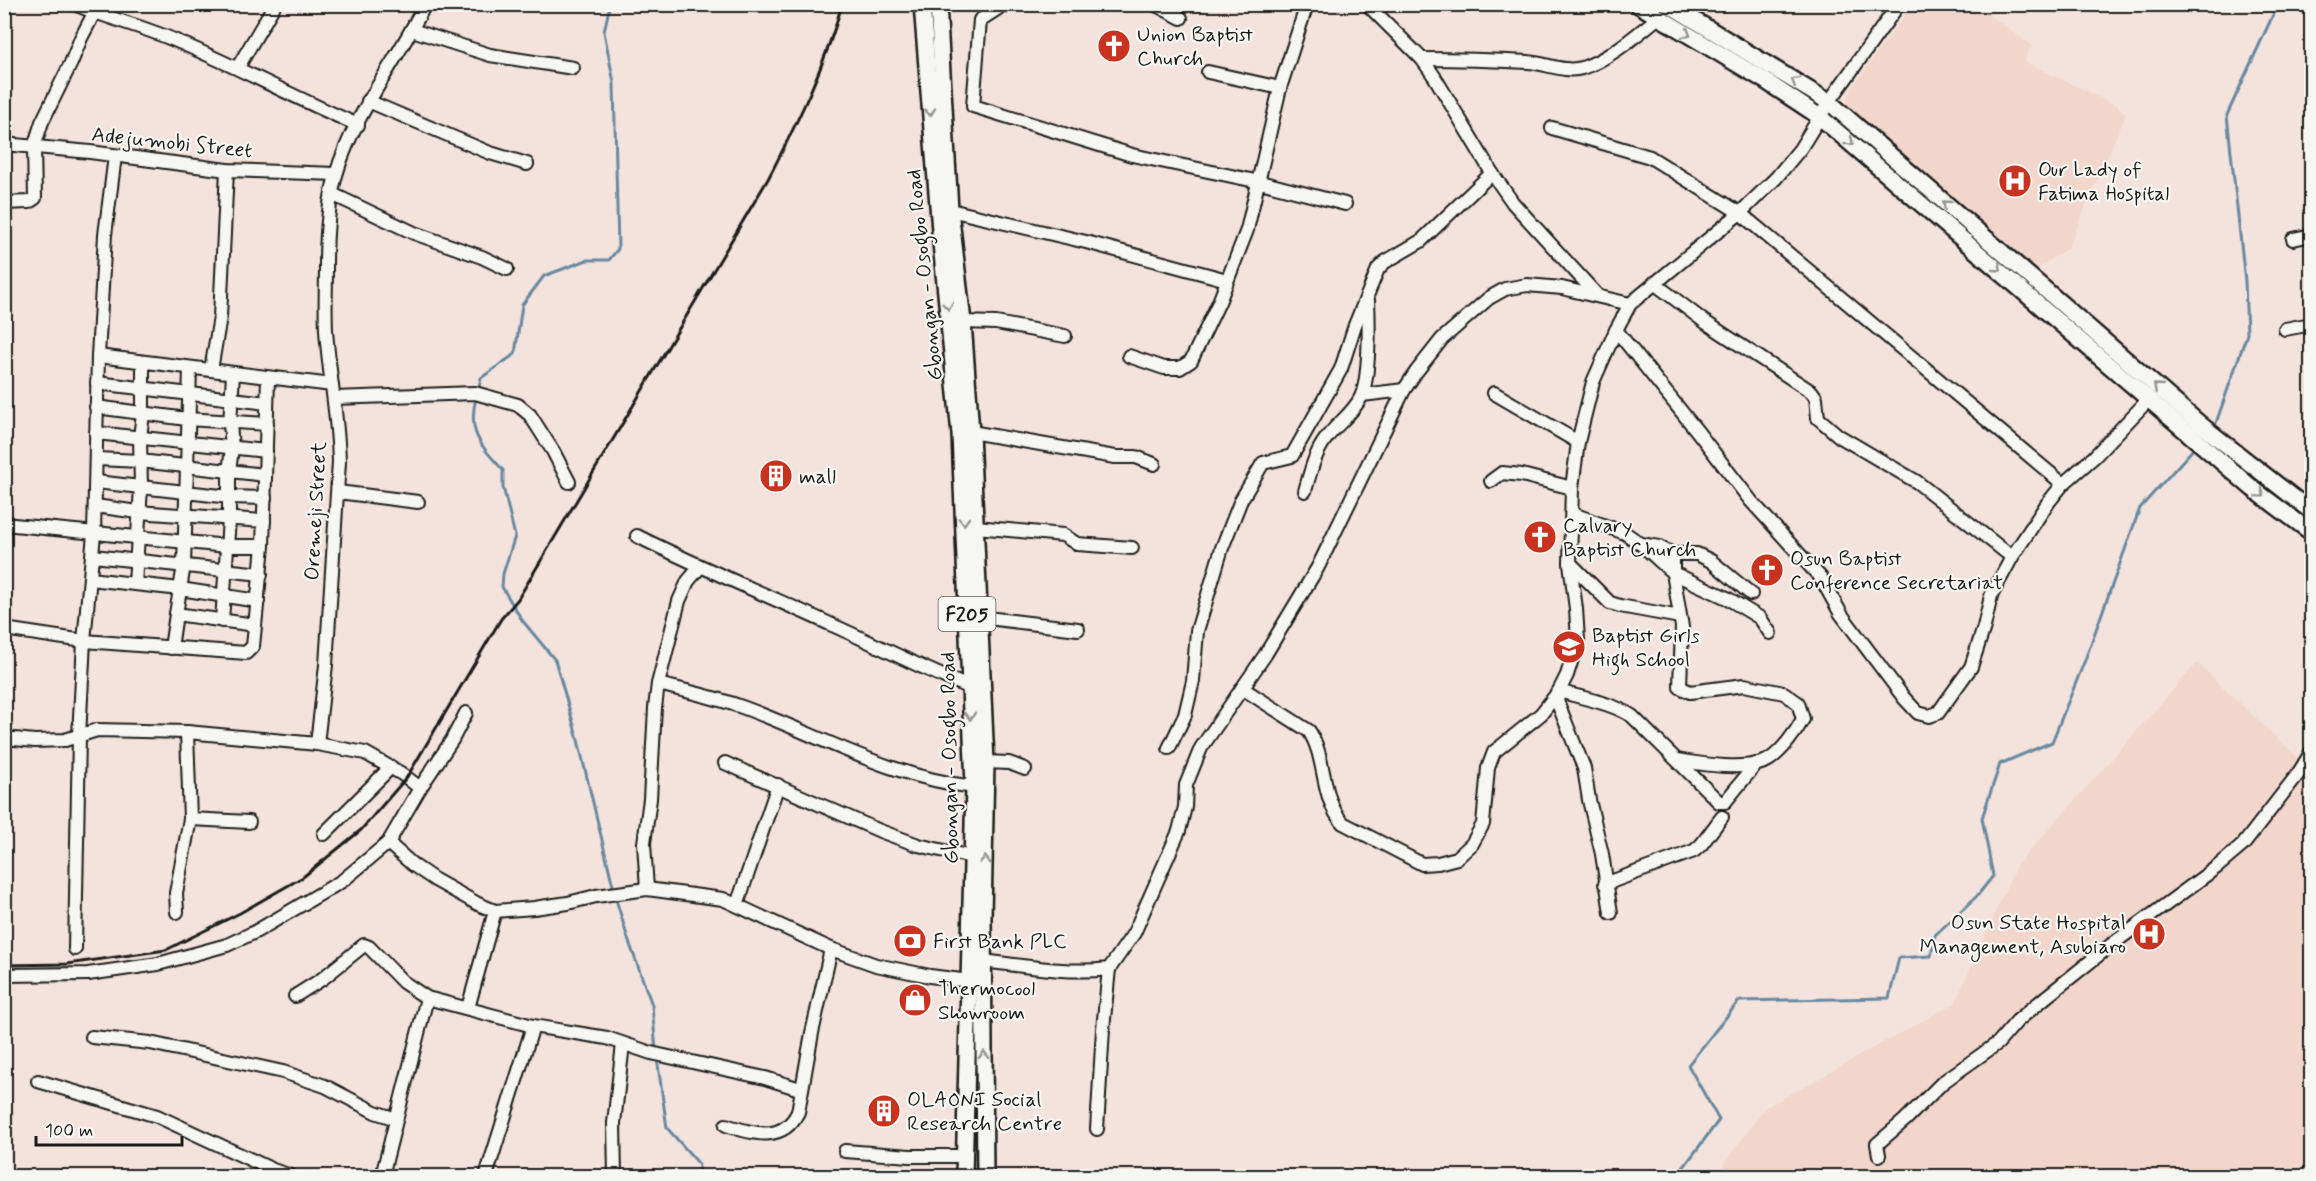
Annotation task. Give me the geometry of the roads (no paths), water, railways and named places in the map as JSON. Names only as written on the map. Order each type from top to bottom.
[{"type":"main road","points":[[917,4],[934,51]]},
{"type":"main road","name":"F205","points":[[922,4],[934,51]]},
{"type":"main road","name":"F205","points":[[934,51],[938,4]]},
{"type":"main road","points":[[934,51],[945,18],[944,4]]},
{"type":"main road","points":[[1637,4],[1663,11],[1829,102],[2220,451],[2312,512]]},
{"type":"main road","points":[[1663,11],[1820,117],[2149,399],[2196,430]]},
{"type":"main road","name":"Gbongan - Osogbo Road","points":[[934,51],[963,322],[976,527],[986,762],[972,857],[964,1176]]},
{"type":"main road","name":"Gbongan - Osogbo Road","points":[[934,51],[940,231],[960,434],[969,687],[974,787],[979,818],[984,961],[985,1176]]},
{"type":"main road","points":[[2220,451],[2252,488],[2312,533]]},
{"type":"street","points":[[74,4],[97,9],[171,39],[238,68],[310,105],[358,124]]},
{"type":"street","points":[[238,68],[275,4]]},
{"type":"street","name":"Oremeji Street","points":[[317,744],[326,665],[338,492],[338,429],[326,329],[327,225],[336,174],[358,124],[425,4]]},
{"type":"street","points":[[1005,4],[980,20],[973,106],[1132,155],[1260,182],[1345,204]]},
{"type":"street","points":[[1154,4],[1181,18]]},
{"type":"street","points":[[1129,356],[1164,368],[1180,368],[1191,362],[1247,230],[1280,88],[1307,4]]},
{"type":"street","points":[[1367,4],[1422,59],[1492,173],[1513,202],[1597,295]]},
{"type":"street","points":[[1242,688],[1309,731],[1315,740],[1331,802],[1336,815],[1343,822],[1422,864],[1457,858],[1472,844],[1483,824],[1488,768],[1494,752],[1541,714],[1558,691],[1566,675],[1578,640],[1570,563],[1572,488],[1578,442],[1593,382],[1629,304],[1740,213],[1776,178],[1800,149],[1829,102],[1899,4]]},
{"type":"street","points":[[4,203],[30,202],[35,198],[34,147],[46,112],[97,9]]},
{"type":"street","points":[[1422,59],[1531,62],[1563,69],[1579,69],[1593,64],[1611,52],[1663,11]]},
{"type":"street","points":[[412,30],[490,55],[516,57],[573,68]]},
{"type":"street","points":[[1208,72],[1280,88]]},
{"type":"street","points":[[369,101],[490,153],[527,164]]},
{"type":"street","points":[[1552,128],[1650,157],[1740,213],[2063,484]]},
{"type":"street","name":"Adejumobi Street","points":[[4,144],[227,170],[336,174]]},
{"type":"street","points":[[75,949],[80,736],[84,641],[93,556],[98,356],[105,235],[115,156]]},
{"type":"street","points":[[211,370],[220,317],[227,170]]},
{"type":"street","points":[[1169,748],[1185,716],[1193,681],[1197,631],[1222,548],[1241,500],[1263,463],[1292,456],[1341,369],[1374,276],[1385,262],[1421,241],[1492,173]]},
{"type":"street","points":[[332,194],[414,233],[483,257],[507,269]]},
{"type":"street","points":[[950,210],[1086,242],[1227,280]]},
{"type":"street","points":[[2293,238],[2312,235]]},
{"type":"street","points":[[1654,283],[1712,326],[1812,392],[1816,398],[1818,418],[1830,430],[1917,482],[2012,557]]},
{"type":"street","points":[[1098,1129],[1102,1029],[1109,969],[1134,933],[1179,831],[1185,807],[1186,785],[1201,748],[1264,656],[1318,567],[1404,390],[1442,339],[1489,298],[1505,289],[1527,285],[1562,288],[1629,304]]},
{"type":"street","points":[[1305,491],[1314,460],[1325,440],[1362,395],[1367,358],[1368,295]]},
{"type":"street","points":[[963,322],[996,323],[1065,336]]},
{"type":"street","points":[[2285,329],[2312,324]]},
{"type":"street","points":[[1616,330],[1751,501],[1821,578],[1841,614],[1904,698],[1918,713],[1929,716],[1938,713],[1971,667],[1991,596],[2012,557],[2047,504],[2063,484],[2094,457],[2149,399]]},
{"type":"street","points":[[98,356],[332,385]]},
{"type":"street","points":[[135,584],[141,488],[140,437],[144,362]]},
{"type":"street","points":[[171,648],[184,565],[190,369]]},
{"type":"street","points":[[222,621],[229,519],[233,374]]},
{"type":"street","points":[[4,629],[84,641],[171,648],[246,652],[253,646],[263,546],[268,378]]},
{"type":"street","points":[[97,383],[267,403]]},
{"type":"street","points":[[1362,395],[1404,390]]},
{"type":"street","points":[[334,398],[475,393],[493,396],[518,405],[530,415],[554,451],[569,482]]},
{"type":"street","points":[[1494,393],[1578,442]]},
{"type":"street","points":[[96,407],[187,419],[267,424]]},
{"type":"street","points":[[971,432],[1115,456],[1136,457],[1154,464]]},
{"type":"street","points":[[96,433],[266,451]]},
{"type":"street","points":[[97,459],[140,461],[265,475]]},
{"type":"street","points":[[1491,481],[1502,473],[1572,488]]},
{"type":"street","points":[[96,482],[265,498]]},
{"type":"street","points":[[338,492],[418,502]]},
{"type":"street","points":[[95,506],[138,512],[264,521]]},
{"type":"street","points":[[1572,514],[1625,533],[1674,573],[1727,598],[1760,618],[1770,633]]},
{"type":"street","points":[[4,524],[226,546],[263,546]]},
{"type":"street","points":[[976,527],[1063,536],[1077,544],[1132,548]]},
{"type":"street","points":[[637,536],[700,567],[846,631],[920,668],[969,687]]},
{"type":"street","points":[[1641,544],[1659,547],[1673,554],[1697,554],[1711,561],[1751,594]]},
{"type":"street","points":[[1673,554],[1682,627],[1680,687],[1690,692],[1744,685],[1784,693],[1798,704],[1803,720],[1796,732],[1770,759],[1756,764],[1720,766],[1676,760]]},
{"type":"street","points":[[93,556],[261,574]]},
{"type":"street","points":[[1570,563],[1610,603],[1680,617]]},
{"type":"street","points":[[647,890],[644,843],[650,799],[658,684],[679,601],[688,581],[700,567]]},
{"type":"street","points":[[90,579],[258,600]]},
{"type":"street","points":[[176,614],[255,625]]},
{"type":"street","points":[[979,617],[1078,629]]},
{"type":"street","points":[[658,684],[707,695],[744,708],[829,745],[943,784],[974,787]]},
{"type":"street","points":[[1558,691],[1616,706],[1632,716],[1722,802],[1752,772],[1756,764]]},
{"type":"street","points":[[1558,691],[1557,701],[1562,716],[1584,768],[1602,854],[1611,913]]},
{"type":"street","points":[[4,975],[88,974],[158,964],[227,945],[255,932],[342,881],[388,843],[420,788],[453,740],[466,713]]},
{"type":"street","points":[[4,738],[35,741],[65,740],[97,730],[187,732],[317,744],[365,753],[392,767],[420,788]]},
{"type":"street","points":[[177,912],[176,893],[190,819],[187,732]]},
{"type":"street","points":[[1879,1155],[1877,1144],[1943,1082],[1998,1043],[2017,1021],[2111,945],[2217,867],[2243,845],[2292,784],[2312,751]]},
{"type":"street","points":[[986,762],[1009,763],[1025,769]]},
{"type":"street","points":[[725,763],[880,831],[918,845],[972,857]]},
{"type":"street","points":[[324,834],[392,767]]},
{"type":"street","points":[[737,905],[778,785]]},
{"type":"street","points":[[1605,884],[1694,850],[1701,845],[1722,817]]},
{"type":"street","points":[[190,819],[249,822]]},
{"type":"street","points":[[388,843],[413,865],[435,880],[495,911],[568,903],[596,896],[647,890],[723,899],[831,949],[876,965],[969,981]]},
{"type":"street","points":[[468,1008],[495,911]]},
{"type":"street","points":[[295,996],[322,979],[364,945],[369,947],[403,982],[427,998],[533,1026],[607,1038],[651,1053],[765,1078],[800,1089]]},
{"type":"street","points":[[726,1125],[758,1134],[782,1131],[789,1126],[798,1112],[800,1089],[831,949]]},
{"type":"street","points":[[984,961],[1071,970],[1109,969]]},
{"type":"street","points":[[382,1176],[427,998]]},
{"type":"street","points":[[486,1176],[533,1026]]},
{"type":"street","points":[[92,1037],[150,1043],[283,1072],[325,1086],[375,1112],[396,1119]]},
{"type":"street","points":[[615,1176],[614,1123],[623,1044]]},
{"type":"street","points":[[38,1081],[157,1116],[273,1170],[291,1176]]},
{"type":"street","points":[[845,1151],[910,1156],[965,1156]]},
{"type":"waterway","points":[[478,392],[481,378],[515,354],[522,305],[544,276],[587,260],[609,260],[618,249],[614,83],[604,32],[610,4]]},
{"type":"waterway","points":[[2212,428],[2216,423],[2247,334],[2245,281],[2227,115],[2278,4]]},
{"type":"waterway","points":[[476,398],[473,421],[475,430],[482,446],[503,470],[503,487],[515,536],[503,574],[502,587],[522,620],[555,660],[577,736],[614,890]]},
{"type":"waterway","points":[[1677,1176],[1719,1120],[1688,1065],[1739,1001],[1889,998],[1899,958],[1931,956],[1935,935],[1977,896],[1993,876],[1982,818],[2000,764],[2052,742],[2085,660],[2140,508],[2196,446]]},
{"type":"waterway","points":[[615,896],[652,1005],[656,1051]]},
{"type":"waterway","points":[[657,1058],[667,1128],[699,1164],[698,1176]]},
{"type":"railway","points":[[4,965],[67,964],[166,950],[240,913],[303,877],[361,830],[407,777],[501,619],[518,599],[768,179],[819,72],[842,4]]},
{"type":"place","name":"Union Baptist Church","points":[[1114,46]]},
{"type":"place","name":"Our Lady of Fatima Hospital","points":[[2015,181]]},
{"type":"place","name":"mall","points":[[776,476]]},
{"type":"place","name":"Calvary Baptist Church","points":[[1540,537]]},
{"type":"place","name":"Osun Baptist Conference Secretariat","points":[[1767,570]]},
{"type":"place","name":"Baptist Girls High School","points":[[1569,647]]},
{"type":"place","name":"Osun State Hospital Management, Asubiaro","points":[[2149,934]]},
{"type":"place","name":"First Bank PLC","points":[[910,941]]},
{"type":"place","name":"Thermocool Showroom","points":[[915,1000]]},
{"type":"place","name":"OLAONI Social Research Centre","points":[[884,1111]]}]
